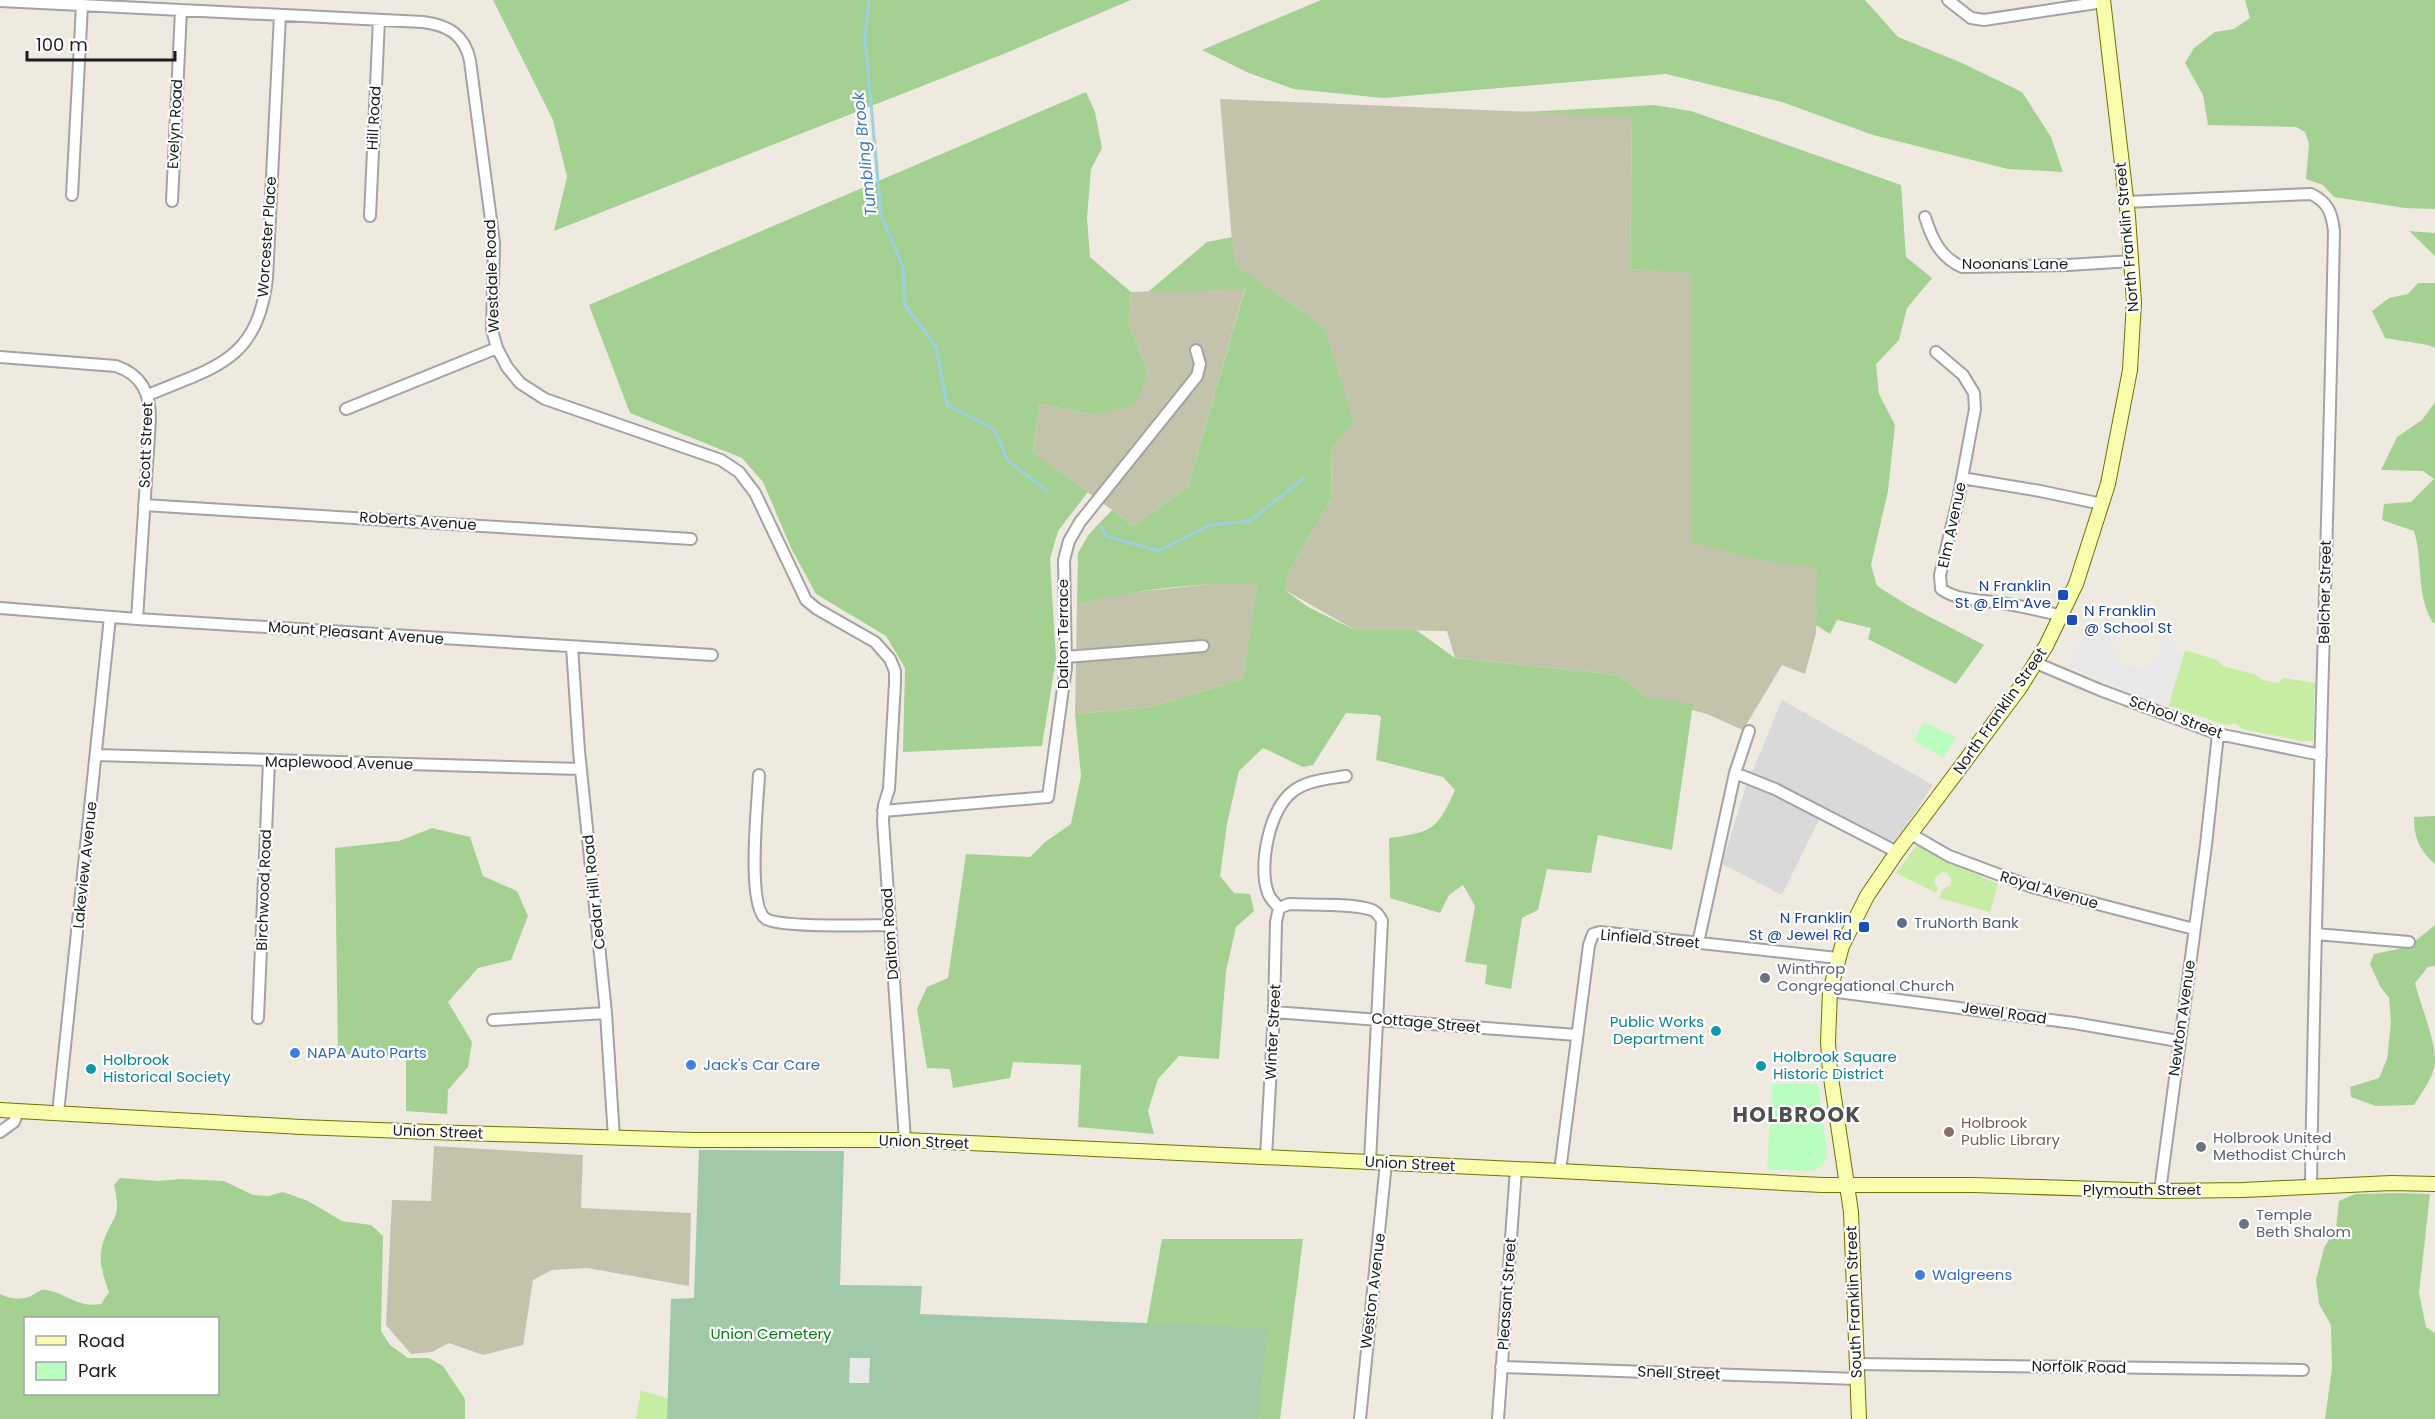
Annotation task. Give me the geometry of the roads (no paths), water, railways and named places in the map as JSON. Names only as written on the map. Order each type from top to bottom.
[{"type":"main road","name":"North Franklin Street","points":[[1848,1185],[1830,1071],[1828,1042],[1830,991],[1837,958],[1857,913],[1897,852],[2036,663],[2062,616],[2083,566],[2102,504],[2119,434],[2130,370],[2134,318],[2132,261],[2103,1]]},
{"type":"main road","name":"Union Street","points":[[0,1110],[301,1127],[614,1137],[905,1140],[1560,1171],[1740,1182],[1848,1185]]},
{"type":"main road","name":"Plymouth Street","points":[[1848,1185],[1974,1185],[2160,1191],[2391,1183],[2435,1184]]},
{"type":"main road","name":"South Franklin Street","points":[[1848,1185],[1853,1240],[1859,1419]]},
{"type":"street","points":[[1948,0],[1971,18],[1984,20],[2016,17],[2103,1]]},
{"type":"street","name":"Westdale Road","points":[[0,1],[423,22],[444,26],[458,35],[467,51],[494,243],[490,314],[497,348],[513,375],[537,395],[713,456],[739,472],[760,501],[806,600],[817,609],[875,642],[888,654],[895,677],[893,728]]},
{"type":"street","points":[[72,195],[82,5]]},
{"type":"street","name":"Evelyn Road","points":[[172,201],[181,10]]},
{"type":"street","name":"Worcester Place","points":[[148,394],[229,359],[251,335],[260,316],[267,278],[280,15]]},
{"type":"street","name":"Hill Road","points":[[370,216],[379,20]]},
{"type":"street","name":"Belcher Street","points":[[2126,202],[2312,194],[2323,199],[2333,219],[2311,1186]]},
{"type":"street","name":"Noonans Lane","points":[[1925,217],[1933,240],[1951,262],[1962,267],[2132,261]]},
{"type":"street","points":[[346,409],[497,348]]},
{"type":"street","name":"Dalton Terrace","points":[[883,811],[1048,797],[1063,701],[1066,657],[1063,568],[1069,541],[1080,522],[1197,376],[1200,364],[1196,350]]},
{"type":"street","name":"Elm Avenue","points":[[1936,352],[1963,375],[1974,393],[1975,410],[1940,575],[1941,589],[1950,595],[2037,609],[2062,616]]},
{"type":"street","name":"Scott Street","points":[[0,357],[116,366],[137,377],[148,394],[150,419],[137,619]]},
{"type":"street","points":[[1962,478],[2102,504]]},
{"type":"street","name":"Roberts Avenue","points":[[144,505],[691,539]]},
{"type":"street","name":"Mount Pleasant Avenue","points":[[0,608],[137,619],[712,655]]},
{"type":"street","name":"Lakeview Avenue","points":[[57,1113],[110,617]]},
{"type":"street","name":"Cedar Hill Road","points":[[572,646],[581,769],[606,1013],[614,1137]]},
{"type":"street","points":[[1066,657],[1203,646]]},
{"type":"street","name":"School Street","points":[[2036,663],[2218,734],[2321,755]]},
{"type":"street","name":"Dalton Road","points":[[893,728],[890,789],[883,811],[905,1140]]},
{"type":"street","points":[[1698,943],[1735,773],[1749,731]]},
{"type":"street","name":"Newton Avenue","points":[[2160,1191],[2178,1041],[2206,845],[2218,734]]},
{"type":"street","name":"Maplewood Avenue","points":[[96,755],[269,762],[581,769]]},
{"type":"street","name":"Birchwood Road","points":[[258,1018],[269,762]]},
{"type":"street","points":[[1735,773],[1774,789],[1897,852]]},
{"type":"street","points":[[759,775],[755,857],[756,900],[761,914],[768,920],[790,923],[890,925]]},
{"type":"street","points":[[1346,776],[1302,786],[1287,797],[1274,814],[1269,832],[1266,881],[1268,893],[1280,908],[1288,904],[1350,907],[1372,910],[1380,916],[1382,933],[1370,1162]]},
{"type":"street","name":"Royal Avenue","points":[[1911,834],[1949,856],[2032,887],[2194,928]]},
{"type":"street","name":"Winter Street","points":[[1266,1157],[1274,1012],[1276,921],[1280,908]]},
{"type":"street","name":"Linfield Street","points":[[1560,1171],[1589,945],[1593,934],[1600,932],[1837,958]]},
{"type":"street","points":[[2316,934],[2409,942]]},
{"type":"street","name":"Jewel Road","points":[[1830,991],[2074,1023],[2178,1041]]},
{"type":"street","name":"Cottage Street","points":[[1274,1012],[1577,1035]]},
{"type":"street","points":[[493,1020],[606,1013]]},
{"type":"street","points":[[0,1132],[14,1122],[18,1111]]},
{"type":"street","name":"Weston Avenue","points":[[1360,1419],[1386,1163]]},
{"type":"street","name":"Pleasant Street","points":[[1498,1419],[1516,1169]]},
{"type":"street","name":"Norfolk Road","points":[[1856,1364],[2303,1370]]},
{"type":"street","name":"Snell Street","points":[[1501,1367],[1857,1379]]},
{"type":"waterway","name":"Tumbling Brook","points":[[869,0],[865,37],[881,215],[903,266],[905,305],[936,347],[947,405],[994,429],[1008,461],[1047,491]]},
{"type":"waterway","name":"Tumbling Brook","points":[[1101,526],[1106,536],[1159,551],[1210,525],[1250,521],[1304,478]]},
{"type":"place","name":"N Franklin St @ Elm Ave","points":[[2063,595]]},
{"type":"place","name":"N Franklin @ School St","points":[[2072,620]]},
{"type":"place","name":"TruNorth Bank","points":[[1902,923]]},
{"type":"place","name":"N Franklin St @ Jewel Rd","points":[[1864,927]]},
{"type":"place","name":"Winthrop Congregational Church","points":[[1765,978]]},
{"type":"place","name":"Public Works Department","points":[[1716,1031]]},
{"type":"place","name":"NAPA Auto Parts","points":[[295,1053]]},
{"type":"place","name":"Jack's Car Care","points":[[691,1065]]},
{"type":"place","name":"Holbrook Square Historic District","points":[[1761,1066]]},
{"type":"place","name":"Holbrook Historical Society","points":[[91,1069]]},
{"type":"place","name":"Holbrook Public Library","points":[[1949,1132]]},
{"type":"place","name":"Holbrook United Methodist Church","points":[[2201,1147]]},
{"type":"place","name":"Temple Beth Shalom","points":[[2244,1224]]},
{"type":"place","name":"Walgreens","points":[[1920,1275]]},
{"type":"district","name":"HOLBROOK","points":[[1797,1115]]},
{"type":"park label","name":"Union Cemetery","points":[[771,1334]]}]
